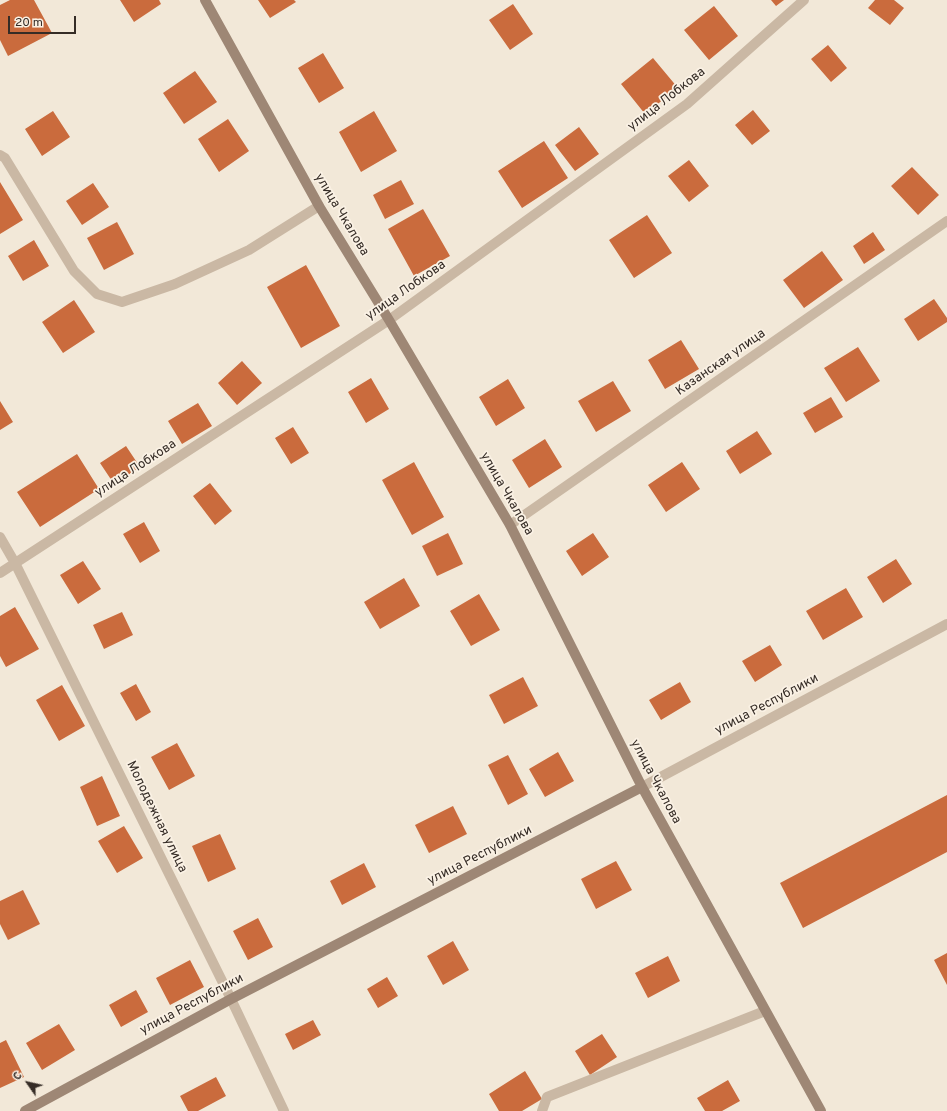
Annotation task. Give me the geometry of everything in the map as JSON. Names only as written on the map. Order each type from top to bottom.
[{"type":"main road","name":"улица Чкалова","points":[[206,0],[319,206],[389,320],[510,525],[642,787],[821,1111]]},
{"type":"main road","name":"улица Республики","points":[[25,1111],[231,999],[642,787]]},
{"type":"street","name":"улица Лобкова","points":[[0,573],[389,320],[687,104],[804,0]]},
{"type":"street","points":[[0,155],[5,158],[74,271],[97,294],[122,302],[175,284],[249,250],[319,206]]},
{"type":"street","name":"Казанская улица","points":[[510,525],[947,221]]},
{"type":"street","name":"Молодежная улица","points":[[0,537],[15,562],[231,999],[284,1111]]},
{"type":"street","name":"улица Республики","points":[[642,787],[947,624]]},
{"type":"street","points":[[542,1111],[547,1097],[766,1011]]},
{"type":"building","points":[[10,0],[34,0],[52,33],[8,56],[0,40],[0,5]]},
{"type":"building","points":[[120,0],[159,0],[161,4],[134,22]]},
{"type":"building","points":[[258,0],[294,0],[296,2],[270,18]]},
{"type":"building","points":[[771,0],[784,0],[776,6]]},
{"type":"building","points":[[875,0],[894,0],[904,8],[890,25],[868,8]]},
{"type":"building","points":[[513,4],[533,34],[510,50],[489,20]]},
{"type":"building","points":[[714,6],[738,36],[709,60],[684,30]]},
{"type":"building","points":[[828,45],[847,68],[831,82],[811,59]]},
{"type":"building","points":[[323,53],[344,88],[319,103],[298,68]]},
{"type":"building","points":[[653,58],[678,88],[645,114],[621,84]]},
{"type":"building","points":[[195,71],[217,102],[184,124],[163,93]]},
{"type":"building","points":[[753,110],[770,131],[752,145],[735,125]]},
{"type":"building","points":[[53,111],[70,137],[42,156],[25,129]]},
{"type":"building","points":[[374,111],[397,151],[361,172],[339,132]]},
{"type":"building","points":[[228,119],[249,151],[219,172],[198,139]]},
{"type":"building","points":[[579,127],[599,154],[575,171],[555,145]]},
{"type":"building","points":[[544,141],[568,178],[522,208],[498,171]]},
{"type":"building","points":[[689,160],[709,186],[689,202],[668,176]]},
{"type":"building","points":[[912,167],[939,195],[918,215],[891,186]]},
{"type":"building","points":[[401,180],[414,204],[385,219],[373,195]]},
{"type":"building","points":[[0,182],[23,220],[0,234]]},
{"type":"building","points":[[93,183],[109,207],[82,225],[66,201]]},
{"type":"building","points":[[423,209],[450,256],[414,276],[388,229]]},
{"type":"building","points":[[647,215],[672,253],[634,278],[609,240]]},
{"type":"building","points":[[117,222],[134,254],[104,270],[87,238]]},
{"type":"building","points":[[873,232],[885,250],[864,264],[853,246]]},
{"type":"building","points":[[34,240],[49,266],[23,281],[8,256]]},
{"type":"building","points":[[822,251],[843,280],[804,308],[783,280]]},
{"type":"building","points":[[306,265],[340,326],[301,348],[267,287]]},
{"type":"building","points":[[934,299],[947,318],[947,322],[918,341],[904,319]]},
{"type":"building","points":[[74,300],[95,332],[63,353],[42,322]]},
{"type":"building","points":[[681,340],[699,369],[665,389],[648,360]]},
{"type":"building","points":[[858,347],[880,381],[846,402],[824,368]]},
{"type":"building","points":[[242,361],[262,383],[237,405],[218,383]]},
{"type":"building","points":[[371,378],[389,409],[366,423],[348,392]]},
{"type":"building","points":[[508,379],[525,408],[496,426],[479,397]]},
{"type":"building","points":[[613,381],[631,411],[596,432],[578,401]]},
{"type":"building","points":[[831,397],[843,417],[815,433],[803,413]]},
{"type":"building","points":[[0,401],[13,422],[0,430]]},
{"type":"building","points":[[198,403],[212,426],[182,444],[168,421]]},
{"type":"building","points":[[293,427],[309,453],[291,464],[275,438]]},
{"type":"building","points":[[757,431],[772,454],[740,474],[726,451]]},
{"type":"building","points":[[545,439],[562,467],[529,488],[512,460]]},
{"type":"building","points":[[126,446],[140,467],[114,484],[100,463]]},
{"type":"building","points":[[77,454],[99,489],[40,527],[17,492]]},
{"type":"building","points":[[414,462],[444,517],[412,535],[382,480]]},
{"type":"building","points":[[682,462],[700,489],[666,512],[648,485]]},
{"type":"building","points":[[210,483],[232,511],[215,525],[193,496]]},
{"type":"building","points":[[144,522],[160,551],[140,563],[123,534]]},
{"type":"building","points":[[448,533],[463,564],[437,576],[422,546]]},
{"type":"building","points":[[593,533],[609,557],[582,576],[566,551]]},
{"type":"building","points":[[896,559],[912,584],[883,603],[867,577]]},
{"type":"building","points":[[83,561],[101,589],[78,604],[60,575]]},
{"type":"building","points":[[404,578],[420,606],[380,629],[364,602]]},
{"type":"building","points":[[846,588],[863,617],[823,640],[806,611]]},
{"type":"building","points":[[479,594],[500,630],[471,646],[450,611]]},
{"type":"building","points":[[15,607],[39,649],[6,667],[0,656],[0,616]]},
{"type":"building","points":[[122,612],[133,635],[104,649],[93,625]]},
{"type":"building","points":[[770,645],[782,665],[755,682],[742,661]]},
{"type":"building","points":[[523,677],[538,706],[504,724],[489,695]]},
{"type":"building","points":[[680,682],[691,702],[661,720],[649,700]]},
{"type":"building","points":[[136,684],[151,712],[136,721],[120,693]]},
{"type":"building","points":[[62,685],[85,726],[59,741],[36,700]]},
{"type":"building","points":[[177,743],[195,776],[169,790],[151,757]]},
{"type":"building","points":[[558,752],[574,781],[545,797],[529,769]]},
{"type":"building","points":[[508,755],[528,794],[508,805],[488,765]]},
{"type":"building","points":[[102,776],[120,816],[97,826],[80,787]]},
{"type":"building","points":[[947,795],[947,852],[803,928],[780,883]]},
{"type":"building","points":[[453,806],[467,834],[429,853],[415,825]]},
{"type":"building","points":[[124,826],[143,858],[117,873],[98,841]]},
{"type":"building","points":[[220,834],[236,869],[208,882],[192,846]]},
{"type":"building","points":[[616,861],[632,890],[596,909],[581,879]]},
{"type":"building","points":[[364,863],[376,887],[342,905],[330,881]]},
{"type":"building","points":[[23,890],[40,924],[8,940],[0,924],[0,901]]},
{"type":"building","points":[[258,918],[273,947],[248,960],[233,931]]},
{"type":"building","points":[[453,941],[469,970],[443,985],[427,956]]},
{"type":"building","points":[[947,953],[947,985],[934,960]]},
{"type":"building","points":[[668,956],[680,981],[648,998],[635,973]]},
{"type":"building","points":[[190,960],[204,987],[170,1005],[156,978]]},
{"type":"building","points":[[387,977],[398,996],[378,1008],[367,989]]},
{"type":"building","points":[[136,990],[148,1012],[121,1027],[109,1005]]},
{"type":"building","points":[[313,1020],[321,1035],[293,1050],[285,1034]]},
{"type":"building","points":[[59,1024],[75,1050],[42,1070],[26,1043]]},
{"type":"building","points":[[602,1034],[617,1057],[590,1075],[575,1051]]},
{"type":"building","points":[[6,1040],[24,1077],[0,1088],[0,1043]]},
{"type":"building","points":[[525,1071],[542,1099],[522,1111],[499,1111],[489,1094]]},
{"type":"building","points":[[216,1077],[226,1096],[198,1111],[188,1111],[180,1096]]},
{"type":"building","points":[[728,1080],[740,1101],[722,1111],[705,1111],[697,1098]]}]
